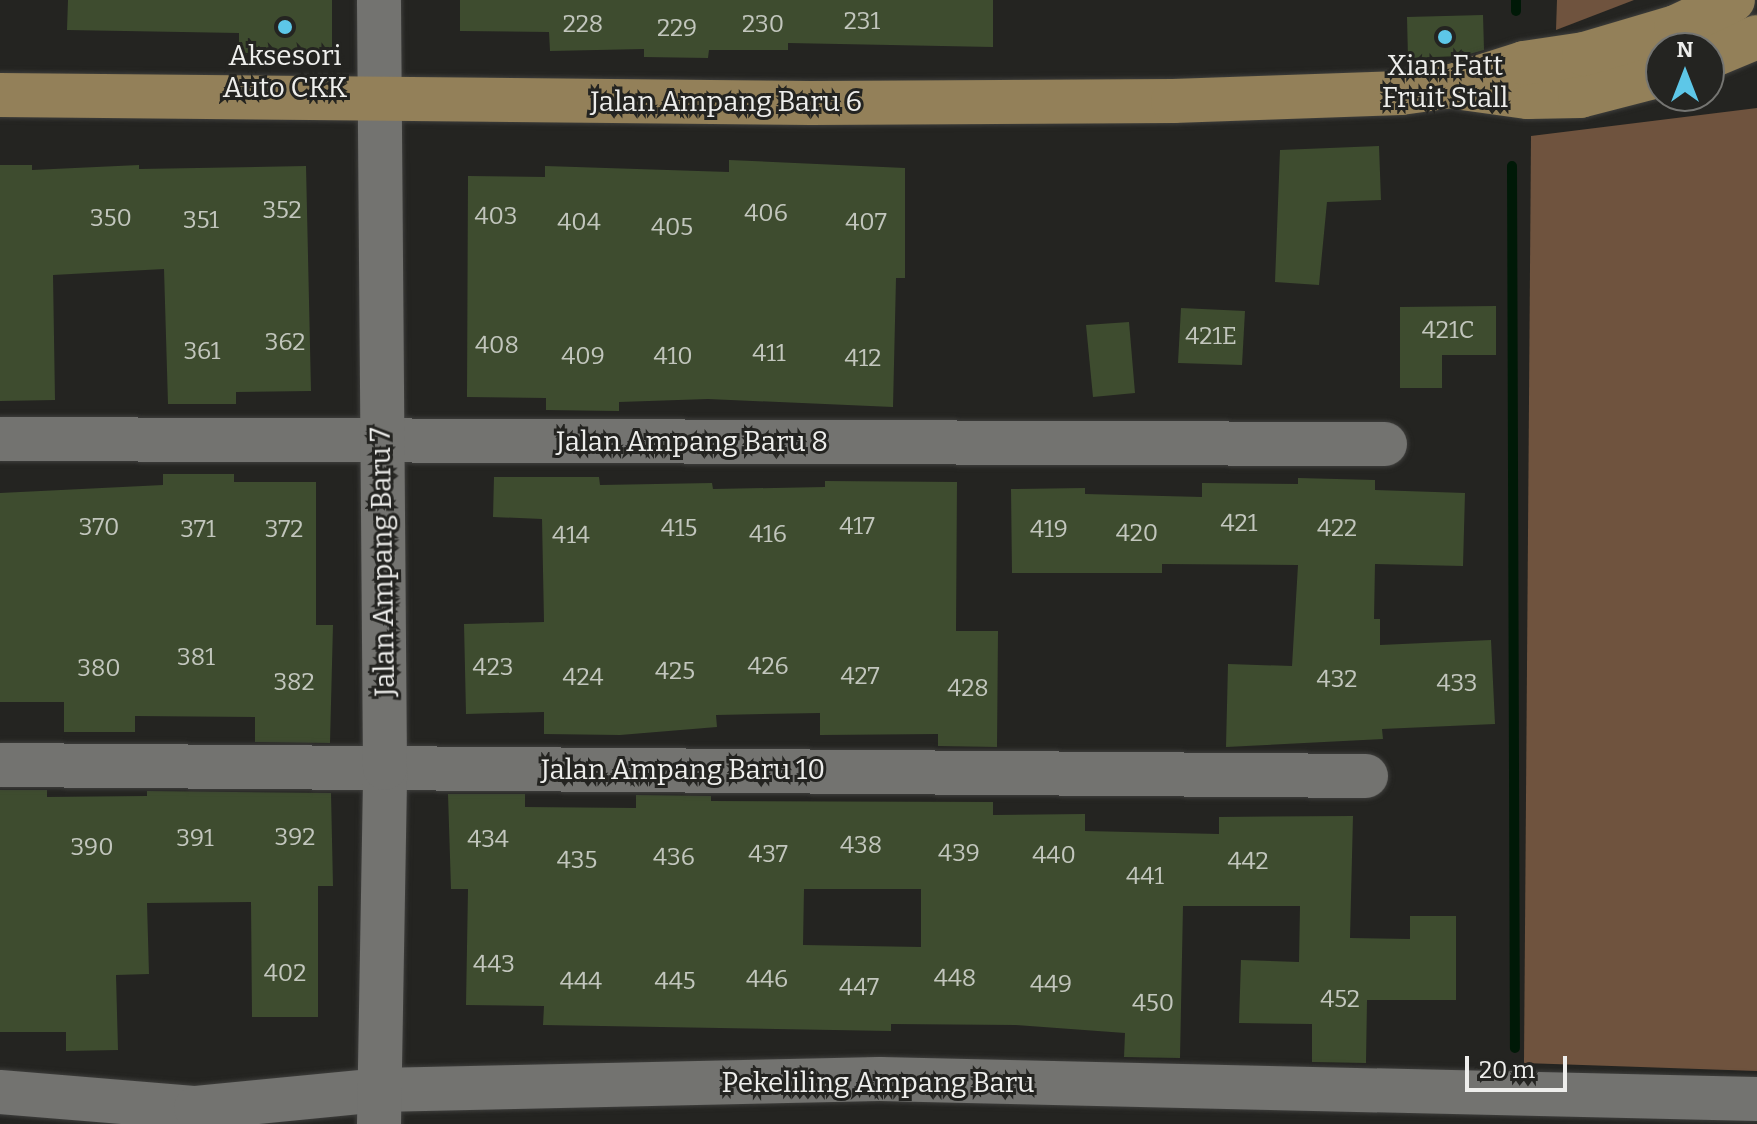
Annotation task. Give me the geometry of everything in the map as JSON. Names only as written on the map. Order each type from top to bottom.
[{"type":"main road","name":"Jalan Ampang Baru 6","points":[[0,95],[1173,101],[1401,93],[1452,86],[1524,63],[1584,54],[1676,27],[1733,0]]},
{"type":"main road","points":[[1584,54],[1652,51],[1757,8]]},
{"type":"main road","name":"Jalan Ampang Baru 6","points":[[1452,86],[1528,97],[1580,96],[1645,79]]},
{"type":"street","name":"Jalan Ampang Baru 7","points":[[379,0],[385,768],[379,1107]]},
{"type":"street","name":"Jalan Ampang Baru 8","points":[[0,439],[1385,444]]},
{"type":"street","name":"Jalan Ampang Baru 10","points":[[0,765],[1366,776]]},
{"type":"street","name":"Pekeliling Ampang Baru","points":[[0,1092],[196,1108],[379,1107],[880,1079],[1757,1099]]},
{"type":"shaded area","points":[[1557,0],[1634,0],[1556,30]]},
{"type":"shaded area","points":[[1757,108],[1757,1071],[1524,1063],[1531,136]]},
{"type":"building","points":[[68,0],[332,0],[332,54],[239,55],[239,33],[67,30]]},
{"type":"building","points":[[460,0],[993,0],[993,47],[788,43],[788,50],[709,50],[708,58],[644,57],[644,49],[550,51],[549,32],[460,31]]},
{"type":"building","name":"Xian Fatt Fruit Stall","points":[[1483,15],[1484,50],[1462,56],[1408,58],[1407,17]]},
{"type":"building","points":[[1379,146],[1381,200],[1327,202],[1319,285],[1275,282],[1280,150]]},
{"type":"building","points":[[729,160],[905,168],[905,278],[896,278],[893,407],[708,399],[619,402],[619,411],[546,410],[546,398],[467,397],[468,176],[545,177],[545,166],[729,172]]},
{"type":"building","points":[[0,165],[32,165],[32,170],[139,165],[139,169],[306,166],[311,391],[236,392],[236,404],[168,404],[164,269],[53,275],[55,400],[0,401]]},
{"type":"building","points":[[1496,306],[1496,355],[1442,355],[1442,388],[1400,388],[1400,307]]},
{"type":"building","points":[[1181,308],[1245,311],[1242,365],[1178,363]]},
{"type":"building","points":[[1129,322],[1135,393],[1093,397],[1086,325]]},
{"type":"building","points":[[163,474],[234,474],[234,482],[316,482],[316,625],[333,625],[330,743],[255,742],[255,717],[135,716],[135,732],[64,732],[64,702],[0,702],[0,493],[163,485]]},
{"type":"building","points":[[494,477],[599,477],[600,485],[712,483],[713,489],[825,487],[825,481],[957,482],[956,631],[998,631],[997,747],[938,746],[938,734],[820,735],[820,713],[716,715],[717,727],[620,735],[544,734],[544,712],[466,714],[464,624],[544,622],[542,519],[493,517]]},
{"type":"building","points":[[1298,478],[1375,480],[1375,490],[1465,493],[1463,566],[1375,564],[1374,619],[1380,619],[1380,645],[1491,640],[1495,724],[1382,729],[1383,739],[1226,747],[1228,664],[1292,666],[1298,565],[1162,564],[1162,573],[1012,573],[1011,489],[1085,488],[1085,494],[1202,497],[1202,483],[1298,484]]},
{"type":"building","points":[[0,790],[47,790],[47,797],[147,796],[147,791],[331,793],[333,886],[318,886],[318,1017],[252,1017],[251,902],[147,903],[149,974],[116,975],[118,1050],[66,1051],[66,1032],[0,1032]]},
{"type":"building","points":[[448,794],[525,794],[525,807],[636,808],[636,795],[711,796],[711,801],[993,802],[993,815],[1085,814],[1085,831],[1219,834],[1219,817],[1353,816],[1350,938],[1410,939],[1410,916],[1456,916],[1456,1000],[1367,1000],[1366,1063],[1312,1062],[1312,1024],[1239,1023],[1241,960],[1299,962],[1300,906],[1183,906],[1180,1058],[1124,1057],[1125,1033],[1016,1025],[891,1024],[891,1031],[543,1025],[544,1006],[466,1005],[468,889],[451,889]],"holes":[[[804,889],[921,889],[921,947],[803,945]]]},
{"type":"waterway","points":[[1516,0],[1516,11]]},
{"type":"waterway","points":[[1512,166],[1515,1048]]},
{"type":"place","name":"Aksesori Auto CKK","points":[[285,27]]},
{"type":"place","name":"Xian Fatt Fruit Stall","points":[[1445,37]]}]
